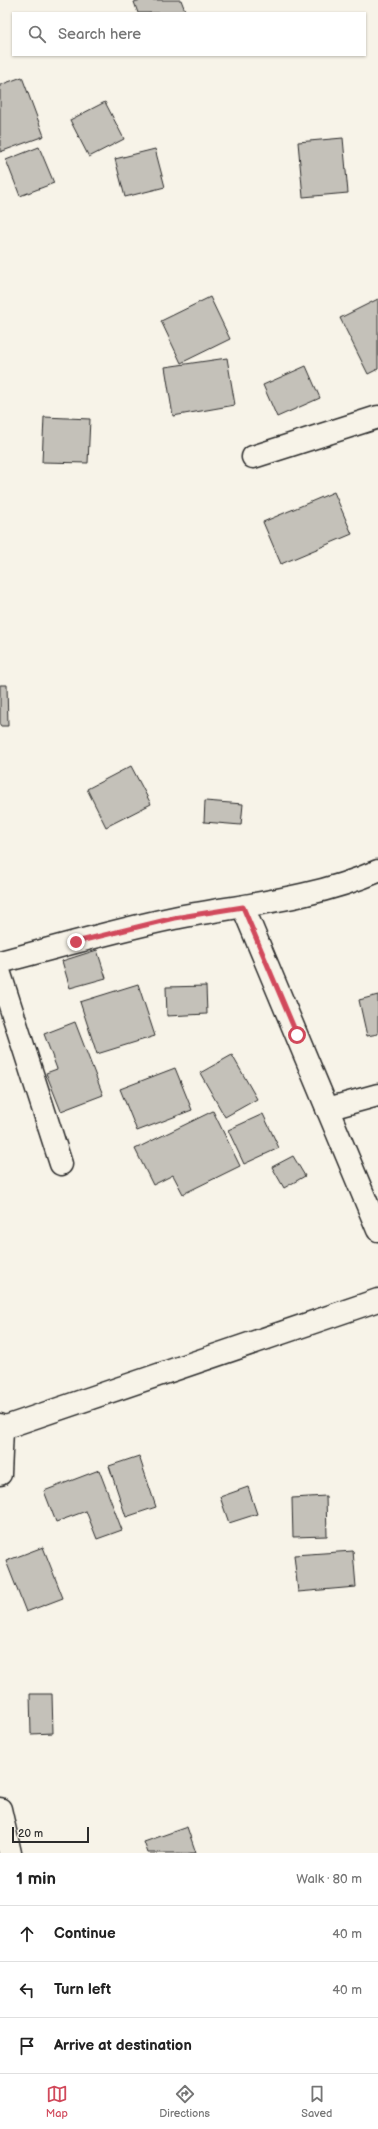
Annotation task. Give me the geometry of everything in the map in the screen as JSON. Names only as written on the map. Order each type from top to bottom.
[{"type":"street","points":[[253,457],[378,417]]},
{"type":"street","points":[[0,962],[174,918],[243,907],[351,883],[378,871]]},
{"type":"street","points":[[243,907],[327,1109],[358,1178],[378,1230]]},
{"type":"street","points":[[0,974],[61,1164]]},
{"type":"street","points":[[327,1109],[378,1095]]},
{"type":"street","points":[[0,1474],[1,1428],[378,1300]]},
{"type":"street","points":[[0,1809],[10,1853]]},
{"type":"building","points":[[141,0],[181,0],[186,12],[138,12],[134,2]]},
{"type":"building","points":[[22,77],[44,136],[0,152],[0,85]]},
{"type":"building","points":[[105,102],[124,139],[89,157],[70,120]]},
{"type":"building","points":[[343,138],[348,193],[303,197],[298,142]]},
{"type":"building","points":[[39,147],[54,183],[20,196],[6,160]]},
{"type":"building","points":[[155,149],[165,187],[125,197],[115,159]]},
{"type":"building","points":[[210,297],[230,339],[181,363],[161,321]]},
{"type":"building","points":[[378,299],[378,369],[368,374],[340,318]]},
{"type":"building","points":[[227,358],[235,405],[173,416],[165,367]]},
{"type":"building","points":[[306,366],[320,398],[277,417],[263,385]]},
{"type":"building","points":[[44,417],[90,419],[88,463],[42,462]]},
{"type":"building","points":[[334,492],[352,534],[281,564],[263,522]]},
{"type":"building","points":[[0,685],[7,685],[8,726],[0,726]]},
{"type":"building","points":[[131,766],[151,804],[106,827],[87,789]]},
{"type":"building","points":[[205,801],[243,804],[241,825],[204,822]]},
{"type":"building","points":[[97,950],[106,978],[70,988],[62,961]]},
{"type":"building","points":[[138,984],[155,1036],[97,1054],[80,1002]]},
{"type":"building","points":[[206,986],[207,1014],[167,1016],[166,987]]},
{"type":"building","points":[[378,995],[378,1034],[367,1036],[359,1000]]},
{"type":"building","points":[[75,1022],[103,1095],[61,1111],[46,1073],[57,1069],[44,1034]]},
{"type":"building","points":[[232,1055],[257,1099],[225,1117],[200,1073]]},
{"type":"building","points":[[175,1068],[192,1110],[137,1131],[120,1089]]},
{"type":"building","points":[[213,1111],[240,1166],[183,1194],[173,1175],[153,1185],[135,1149]]},
{"type":"building","points":[[263,1114],[279,1148],[244,1164],[228,1130]]},
{"type":"building","points":[[293,1156],[305,1176],[284,1188],[272,1167]]},
{"type":"building","points":[[139,1456],[156,1507],[126,1517],[109,1466]]},
{"type":"building","points":[[99,1470],[122,1530],[97,1539],[86,1511],[56,1522],[44,1491]]},
{"type":"building","points":[[248,1487],[257,1514],[229,1523],[220,1497]]},
{"type":"building","points":[[326,1496],[327,1536],[293,1537],[292,1498]]},
{"type":"building","points":[[43,1547],[63,1598],[26,1612],[6,1561]]},
{"type":"building","points":[[353,1551],[356,1587],[298,1592],[294,1555]]},
{"type":"building","points":[[30,1694],[52,1694],[53,1733],[31,1734]]},
{"type":"building","points":[[187,1827],[196,1853],[148,1853],[144,1842]]},
{"type":"route","points":[[76,942],[174,918],[243,907],[297,1035]]}]
